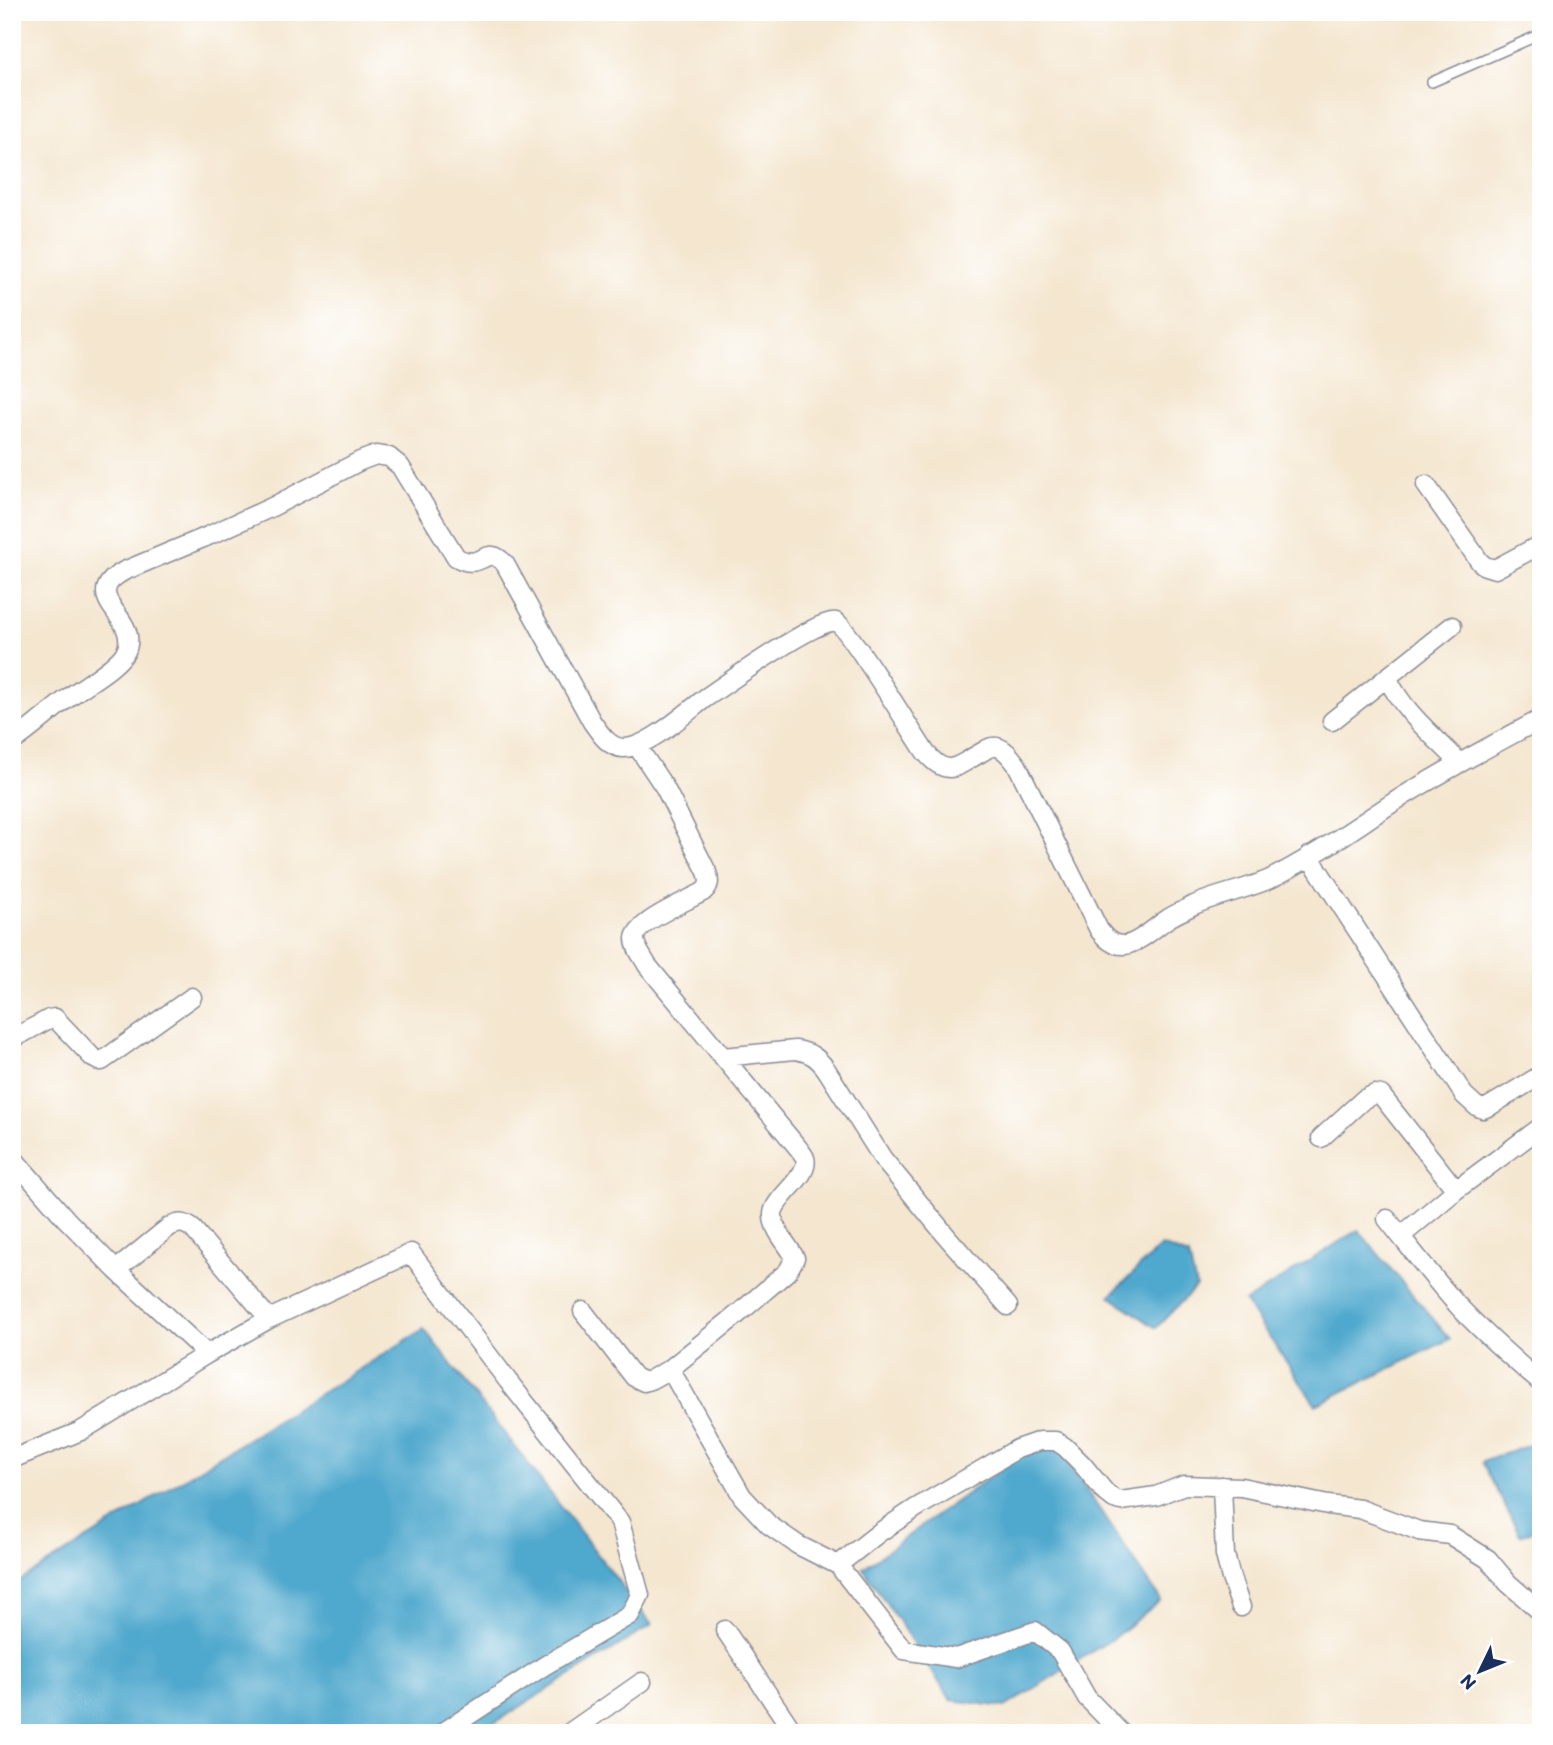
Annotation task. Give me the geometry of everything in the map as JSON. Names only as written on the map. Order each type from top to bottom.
[{"type":"street","points":[[12,742],[124,654],[129,638],[106,595],[106,587],[114,576],[272,507],[360,461],[382,455],[400,466],[456,558],[474,563],[489,555],[505,564],[592,722],[603,738],[613,746],[637,746],[650,739],[718,689],[783,647],[823,623],[836,622],[861,654],[934,763],[953,768],[990,747],[999,747],[1009,754],[1017,765],[1099,930],[1105,939],[1113,944],[1131,944],[1168,918],[1197,904],[1261,883],[1400,798],[1541,719]]},
{"type":"street","points":[[1426,485],[1485,566],[1495,569],[1534,548],[1541,552]]},
{"type":"street","points":[[1332,721],[1452,626]]},
{"type":"street","points":[[1387,677],[1411,714],[1460,763]]},
{"type":"street","points":[[583,1311],[626,1369],[638,1380],[650,1380],[670,1369],[788,1271],[795,1258],[774,1224],[773,1215],[775,1207],[806,1164],[805,1158],[647,965],[637,947],[635,938],[641,927],[703,892],[710,881],[664,788],[637,746]]},
{"type":"street","points":[[1309,856],[1471,1102],[1483,1109],[1541,1075]]},
{"type":"street","points":[[12,1039],[52,1017],[93,1058],[102,1061],[192,997]]},
{"type":"street","points":[[723,1057],[795,1050],[805,1051],[815,1057],[826,1069],[883,1159],[1008,1306]]},
{"type":"street","points":[[1321,1138],[1364,1099],[1375,1094],[1381,1096],[1456,1190]]},
{"type":"street","points":[[1401,1236],[1456,1190],[1541,1127]]},
{"type":"street","points":[[12,1157],[66,1219],[116,1270],[207,1354]]},
{"type":"street","points":[[1387,1219],[1463,1310],[1541,1384]]},
{"type":"street","points":[[116,1270],[169,1227],[177,1223],[187,1224],[269,1319]]},
{"type":"street","points":[[12,1459],[81,1432],[269,1319],[411,1253],[620,1522],[640,1595],[630,1615],[544,1665],[442,1733]]},
{"type":"street","points":[[670,1369],[742,1496],[769,1525],[798,1545],[838,1565],[904,1650],[956,1658],[1035,1631],[1060,1651],[1087,1699],[1121,1733]]},
{"type":"street","points":[[838,1565],[916,1508],[1017,1449],[1040,1441],[1056,1441],[1082,1464],[1105,1492],[1121,1501],[1156,1496],[1184,1485],[1241,1487],[1328,1506],[1360,1509],[1419,1531],[1450,1535],[1488,1559],[1508,1583],[1541,1612]]},
{"type":"street","points":[[1222,1486],[1225,1555],[1241,1607]]},
{"type":"street","points":[[725,1630],[794,1733]]},
{"type":"street","points":[[569,1733],[642,1682]]},
{"type":"lane","points":[[1432,82],[1541,34]]},
{"type":"water","points":[[1358,1230],[1450,1339],[1316,1405],[1245,1302]]},
{"type":"water","points":[[1161,1246],[1189,1256],[1196,1287],[1156,1328],[1110,1296]]},
{"type":"water","points":[[424,1329],[652,1625],[478,1733],[12,1733],[12,1586]]},
{"type":"water","points":[[1049,1435],[1161,1600],[1115,1637],[1005,1707],[951,1700],[863,1568]]},
{"type":"water","points":[[1541,1441],[1541,1528],[1520,1535],[1482,1462]]}]
